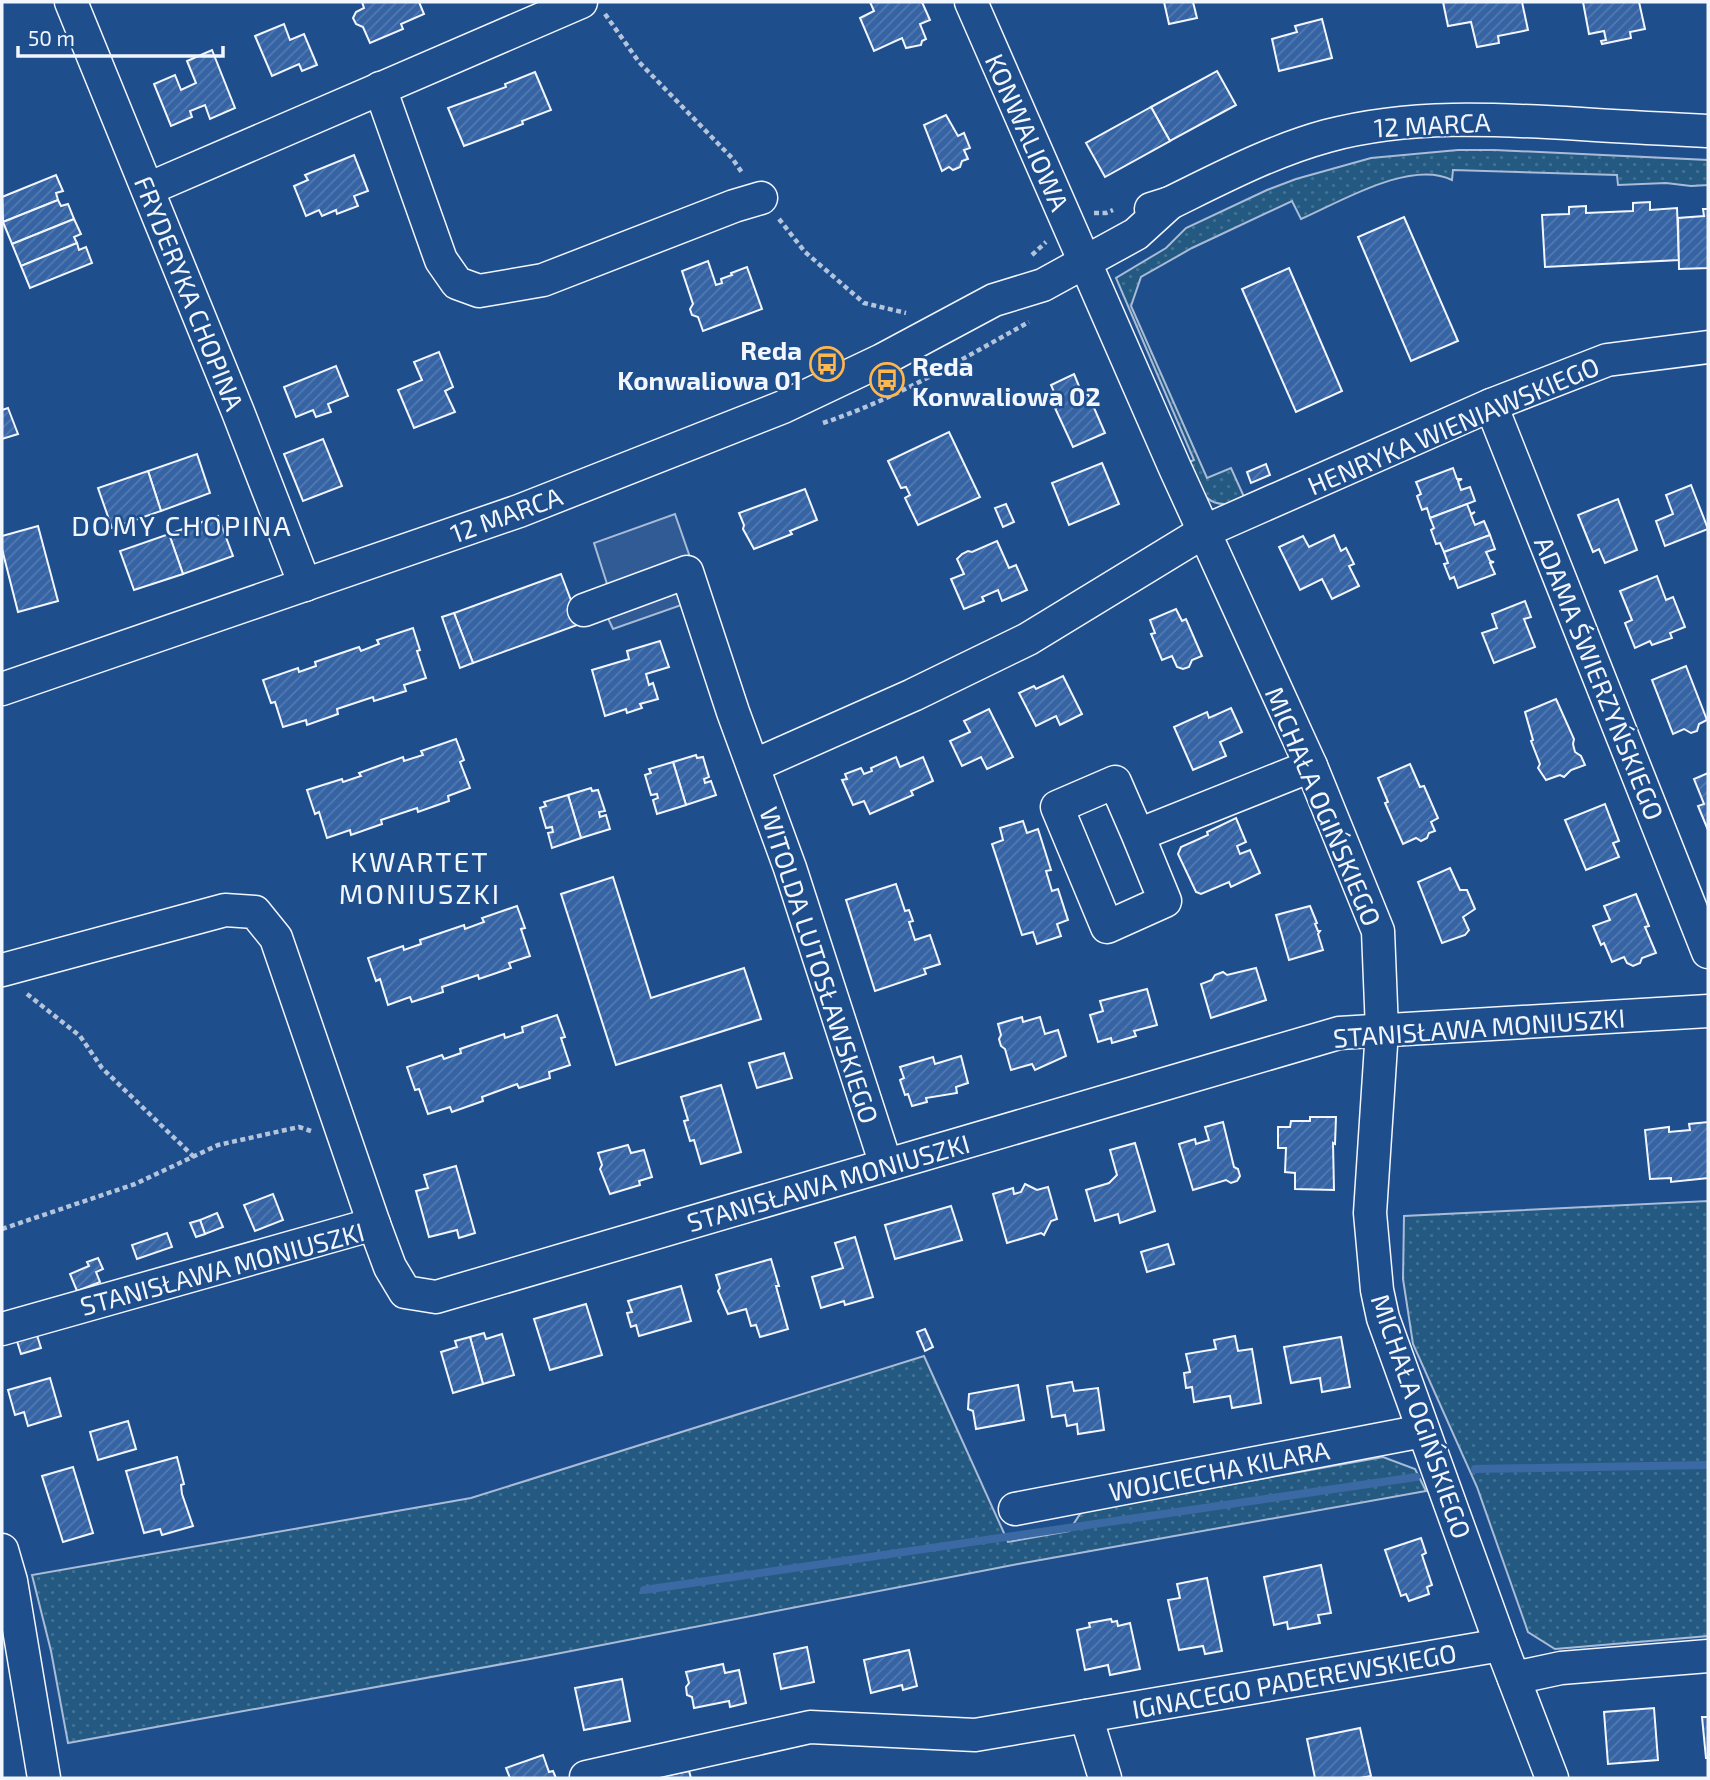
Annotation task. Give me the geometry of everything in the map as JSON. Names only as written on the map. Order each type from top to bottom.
[{"type":"street","name":"FRYDERYKA CHOPINA","points":[[71,2],[242,422],[305,585]]},
{"type":"street","points":[[148,189],[581,2]]},
{"type":"street","name":"KONWALIOWA","points":[[971,2],[1070,248]]},
{"type":"street","points":[[380,88],[441,260],[457,284],[479,291],[543,280],[761,198]]},
{"type":"street","name":"12 MARCA","points":[[2,690],[519,511],[783,407],[882,360],[994,300],[1036,289],[1070,248],[1136,234],[1170,203],[1281,151],[1326,136],[1369,127],[1446,121],[1509,120],[1708,131]]},
{"type":"street","name":"MICHAŁA OGIŃSKIEGO","points":[[1070,248],[1205,531],[1311,766],[1378,931],[1382,1030],[1370,1213],[1383,1318],[1552,1778]]},
{"type":"street","name":"HENRYKA WIENIAWSKIEGO","points":[[1205,531],[1491,405],[1607,360],[1708,347]]},
{"type":"street","name":"ADAMA ŚWIERZYŃSKIEGO","points":[[1491,405],[1708,952]]},
{"type":"street","points":[[753,766],[914,695],[1028,639],[1205,531]]},
{"type":"street","name":"WITOLDA LUTOSŁAWSKIEGO","points":[[584,610],[687,572],[790,868],[886,1165]]},
{"type":"street","points":[[1138,835],[1311,766]]},
{"type":"street","points":[[11,979],[225,910],[255,912],[276,938],[374,1224]]},
{"type":"street","name":"STANISŁAWA MONIUSZKI","points":[[2,1329],[374,1224],[390,1267],[405,1292],[436,1297],[1339,1033],[1708,1011]]},
{"type":"street","name":"WOJCIECHA KILARA","points":[[1015,1509],[1423,1431]]},
{"type":"street","points":[[2,1550],[11,1581],[44,1778]]},
{"type":"street","name":"IGNACEGO PADEREWSKIEGO","points":[[586,1778],[810,1727],[975,1735],[1501,1645]]},
{"type":"street","points":[[1514,1678],[1561,1668],[1708,1656]]},
{"type":"street","points":[[1086,1716],[1105,1778]]},
{"type":"path","points":[[1029,257],[1041,249],[1070,248]]},
{"type":"path","points":[[906,320],[916,316]]},
{"type":"path","points":[[11,979],[80,1036],[102,1068],[194,1157]]},
{"type":"path","points":[[2,1229],[135,1184],[218,1145],[299,1127],[345,1140]]},
{"type":"shaded area","points":[[1458,150],[1708,160],[1708,185],[1618,185],[1617,175],[1453,170],[1452,180],[1435,175],[1417,175],[1376,185],[1301,219],[1292,201],[1192,248],[1141,277],[1131,306],[1207,478],[1231,468],[1245,499],[1222,504],[1207,498],[1196,483],[1187,463],[1194,460],[1116,278],[1166,248],[1186,228],[1296,179],[1371,158]]},
{"type":"shaded area","points":[[675,514],[709,612],[684,604],[613,629],[606,614],[608,587],[594,543]]},
{"type":"shaded area","points":[[1708,1201],[1708,1636],[1555,1649],[1528,1632],[1477,1487],[1413,1344],[1403,1279],[1404,1216]]},
{"type":"shaded area","points":[[924,1356],[1008,1542],[1069,1531],[1082,1511],[1383,1457],[1415,1469],[1426,1491],[1018,1564],[530,1659],[68,1743],[51,1651],[32,1575],[471,1498]]},
{"type":"building","points":[[362,2],[419,2],[424,14],[401,24],[403,29],[370,43],[363,27],[356,24],[353,18],[356,12],[364,8]]},
{"type":"building","points":[[870,2],[922,2],[930,20],[920,24],[926,39],[921,45],[906,48],[902,38],[874,51],[860,18],[874,11]]},
{"type":"building","points":[[1164,2],[1193,2],[1197,18],[1169,24]]},
{"type":"building","points":[[1443,2],[1522,2],[1528,30],[1498,36],[1499,43],[1477,47],[1471,22],[1448,26]]},
{"type":"building","points":[[1583,2],[1639,2],[1645,29],[1630,32],[1631,38],[1602,44],[1601,41],[1606,40],[1604,31],[1589,34]]},
{"type":"building","points":[[1322,19],[1332,58],[1279,71],[1272,39],[1297,32],[1295,26]]},
{"type":"building","points":[[284,24],[290,40],[304,34],[317,65],[302,71],[299,64],[272,76],[255,36]]},
{"type":"building","points":[[212,50],[235,108],[210,119],[205,105],[190,111],[192,117],[171,126],[154,84],[175,75],[181,90],[196,83],[187,61]]},
{"type":"building","points":[[1217,71],[1236,105],[1170,141],[1151,107]]},
{"type":"building","points":[[535,72],[551,110],[522,121],[523,124],[464,146],[448,108],[506,87],[505,84]]},
{"type":"building","points":[[1151,107],[1170,141],[1105,177],[1086,143]]},
{"type":"building","points":[[946,115],[958,136],[964,133],[970,148],[964,150],[968,159],[962,161],[960,167],[953,170],[949,167],[942,171],[924,125]]},
{"type":"building","points":[[354,155],[368,191],[354,196],[358,206],[337,214],[336,210],[322,216],[319,210],[306,216],[294,186],[308,180],[305,175]]},
{"type":"building","points":[[56,175],[63,191],[56,193],[58,200],[3,222],[2,197]]},
{"type":"building","points":[[58,200],[61,206],[68,204],[74,219],[12,244],[3,222]]},
{"type":"building","points":[[1650,202],[1650,210],[1677,208],[1679,260],[1545,267],[1542,215],[1569,214],[1569,207],[1586,206],[1586,213],[1633,211],[1633,203]]},
{"type":"building","points":[[1703,209],[1708,209],[1708,268],[1679,269],[1678,218],[1704,216]]},
{"type":"building","points":[[1404,217],[1458,341],[1411,361],[1358,237]]},
{"type":"building","points":[[74,219],[81,234],[74,237],[77,243],[21,266],[12,244]]},
{"type":"building","points":[[77,243],[79,250],[86,247],[92,263],[30,288],[21,266]]},
{"type":"building","points":[[708,261],[716,285],[722,283],[721,279],[732,275],[731,273],[747,267],[762,309],[703,331],[698,317],[692,315],[690,309],[693,304],[682,271]]},
{"type":"building","points":[[1289,268],[1342,391],[1296,412],[1242,289]]},
{"type":"building","points":[[439,352],[453,387],[445,391],[455,412],[414,428],[398,390],[422,380],[414,362]]},
{"type":"building","points":[[336,366],[348,396],[328,404],[331,412],[316,417],[313,410],[296,417],[284,387]]},
{"type":"building","points":[[1074,374],[1083,396],[1088,394],[1105,433],[1073,447],[1055,408],[1060,406],[1051,385]]},
{"type":"building","points":[[8,408],[18,434],[2,439],[2,410]]},
{"type":"building","points":[[949,432],[980,497],[918,525],[905,498],[910,495],[906,487],[901,488],[888,461]]},
{"type":"building","points":[[323,439],[342,486],[303,501],[284,454]]},
{"type":"building","points":[[197,454],[210,493],[161,511],[148,471]]},
{"type":"building","points":[[1102,463],[1119,504],[1069,525],[1052,483]]},
{"type":"building","points":[[1266,464],[1270,475],[1251,483],[1247,472]]},
{"type":"building","points":[[1453,468],[1457,479],[1462,479],[1458,481],[1461,490],[1470,487],[1475,501],[1430,518],[1427,508],[1422,510],[1417,496],[1421,494],[1416,482]]},
{"type":"building","points":[[148,471],[161,511],[112,528],[98,488]]},
{"type":"building","points":[[1691,485],[1708,529],[1665,546],[1656,521],[1673,514],[1666,495]]},
{"type":"building","points":[[805,489],[817,520],[790,531],[792,534],[754,549],[743,529],[739,513]]},
{"type":"building","points":[[1618,499],[1637,550],[1605,563],[1599,549],[1593,552],[1578,515]]},
{"type":"building","points":[[1006,504],[1014,522],[1003,527],[995,508]]},
{"type":"building","points":[[1467,504],[1471,514],[1475,512],[1471,515],[1475,525],[1484,521],[1490,535],[1444,552],[1440,543],[1436,544],[1430,518]]},
{"type":"building","points":[[218,516],[233,556],[183,574],[169,534]]},
{"type":"building","points":[[38,526],[58,601],[18,612],[2,549],[2,536]]},
{"type":"building","points":[[169,534],[183,574],[134,590],[120,551]]},
{"type":"building","points":[[1334,535],[1341,551],[1346,548],[1354,564],[1349,566],[1359,586],[1332,599],[1322,579],[1300,590],[1279,547],[1303,536],[1309,547]]},
{"type":"building","points":[[1490,535],[1495,549],[1486,552],[1490,561],[1494,562],[1490,563],[1495,574],[1458,588],[1454,577],[1450,579],[1444,564],[1448,563],[1444,552]]},
{"type":"building","points":[[997,541],[1009,568],[1016,565],[1027,590],[1002,601],[998,590],[982,597],[984,601],[964,609],[951,579],[964,574],[957,559],[968,551],[972,552]]},
{"type":"building","points":[[561,574],[580,624],[473,663],[454,613]]},
{"type":"building","points":[[1657,576],[1666,600],[1673,597],[1685,627],[1670,633],[1672,638],[1652,645],[1650,641],[1635,648],[1625,623],[1632,620],[1620,591]]},
{"type":"building","points":[[1525,601],[1531,617],[1524,619],[1535,647],[1494,663],[1482,633],[1497,628],[1492,614]]},
{"type":"building","points":[[1176,609],[1182,621],[1186,619],[1202,656],[1192,660],[1189,667],[1183,669],[1177,667],[1172,656],[1162,660],[1151,634],[1155,633],[1150,620]]},
{"type":"building","points":[[454,613],[473,663],[460,668],[442,617]]},
{"type":"building","points":[[413,628],[426,678],[404,685],[406,691],[374,701],[373,697],[337,709],[338,714],[307,725],[306,720],[283,727],[275,702],[271,703],[263,680],[298,668],[299,672],[316,666],[315,662],[359,647],[361,651],[379,644],[377,640]]},
{"type":"building","points":[[660,641],[669,667],[646,674],[649,685],[653,683],[658,699],[640,704],[642,708],[627,713],[626,709],[605,716],[592,670],[629,659],[627,651]]},
{"type":"building","points":[[1686,666],[1707,720],[1699,724],[1697,731],[1691,733],[1684,729],[1673,734],[1652,680]]},
{"type":"building","points":[[1063,676],[1082,714],[1060,725],[1056,716],[1036,726],[1019,693],[1034,686],[1036,689]]},
{"type":"building","points":[[1556,699],[1574,739],[1575,752],[1581,756],[1585,765],[1571,770],[1564,777],[1560,775],[1546,780],[1538,768],[1540,764],[1531,741],[1533,740],[1525,712]]},
{"type":"building","points":[[1231,708],[1242,732],[1220,742],[1226,756],[1193,770],[1174,727],[1207,712],[1209,718]]},
{"type":"building","points":[[989,709],[1013,757],[987,769],[981,757],[962,766],[950,741],[970,732],[964,721]]},
{"type":"building","points":[[456,739],[464,760],[460,762],[470,788],[448,796],[449,801],[418,812],[417,808],[381,820],[382,824],[351,835],[350,830],[327,838],[319,812],[315,814],[307,790],[361,776],[359,773],[403,757],[404,761],[423,755],[421,751]]},
{"type":"building","points":[[696,755],[697,758],[703,757],[709,777],[704,779],[705,783],[711,781],[716,795],[686,805],[673,762]]},
{"type":"building","points":[[896,757],[900,767],[923,757],[933,781],[911,791],[913,795],[870,814],[864,801],[853,805],[842,780],[847,779],[845,774],[861,768],[864,774]]},
{"type":"building","points":[[673,762],[686,805],[657,814],[653,800],[658,798],[657,794],[651,795],[645,775],[651,773],[649,769]]},
{"type":"building","points":[[1410,764],[1420,787],[1424,786],[1438,818],[1431,822],[1435,831],[1429,833],[1427,838],[1421,841],[1416,838],[1403,844],[1385,803],[1388,802],[1378,778]]},
{"type":"building","points":[[1708,773],[1708,830],[1698,806],[1704,804],[1694,779]]},
{"type":"building","points":[[591,788],[592,791],[598,790],[605,811],[599,812],[600,817],[606,815],[610,829],[581,838],[568,795]]},
{"type":"building","points":[[568,795],[581,838],[552,848],[548,833],[553,832],[552,827],[546,828],[540,808],[546,806],[544,802]]},
{"type":"building","points":[[1605,804],[1619,841],[1613,843],[1619,857],[1586,870],[1565,820]]},
{"type":"building","points":[[1236,818],[1246,842],[1237,846],[1240,854],[1250,850],[1260,873],[1231,887],[1229,882],[1201,894],[1196,892],[1178,854],[1181,847]]},
{"type":"building","points":[[1023,821],[1027,833],[1038,829],[1051,870],[1046,871],[1052,891],[1058,889],[1068,920],[1057,924],[1061,936],[1037,944],[1033,932],[1022,935],[992,844],[1003,840],[1000,828]]},
{"type":"building","points":[[1450,868],[1460,890],[1467,890],[1475,909],[1463,917],[1469,930],[1465,935],[1442,943],[1418,882]]},
{"type":"building","points":[[613,877],[651,998],[744,968],[761,1019],[616,1065],[561,894]]},
{"type":"building","points":[[896,884],[905,911],[909,910],[913,921],[909,922],[915,940],[930,935],[940,964],[924,969],[926,974],[875,991],[846,900]]},
{"type":"building","points":[[1636,894],[1656,953],[1642,958],[1640,963],[1633,966],[1627,963],[1624,957],[1612,962],[1593,926],[1610,920],[1604,906]]},
{"type":"building","points":[[517,906],[525,928],[521,929],[530,956],[509,963],[511,968],[479,979],[478,975],[442,987],[443,992],[412,1002],[410,997],[388,1005],[380,979],[376,981],[368,958],[403,946],[404,950],[421,944],[420,940],[464,925],[465,929],[484,922],[482,918]]},
{"type":"building","points":[[1310,906],[1320,931],[1318,934],[1323,950],[1289,960],[1276,915]]},
{"type":"building","points":[[1256,968],[1266,1000],[1211,1018],[1201,984],[1223,972],[1227,975]]},
{"type":"building","points":[[1147,989],[1157,1025],[1134,1031],[1136,1036],[1112,1043],[1111,1038],[1098,1042],[1090,1015],[1103,1011],[1100,1001]]},
{"type":"building","points":[[557,1015],[565,1037],[561,1038],[570,1065],[549,1072],[550,1078],[519,1088],[517,1084],[482,1097],[483,1101],[452,1112],[450,1107],[428,1114],[407,1067],[442,1055],[444,1059],[461,1053],[460,1049],[504,1034],[505,1038],[523,1032],[522,1027]]},
{"type":"building","points":[[1022,1017],[1023,1022],[1040,1017],[1045,1034],[1058,1030],[1066,1056],[1035,1070],[1032,1064],[1011,1070],[999,1039],[1001,1035],[998,1024]]},
{"type":"building","points":[[784,1053],[792,1078],[757,1088],[749,1063]]},
{"type":"building","points":[[961,1056],[968,1083],[956,1087],[957,1093],[926,1098],[927,1102],[912,1106],[900,1080],[904,1078],[900,1067],[933,1057],[935,1064]]},
{"type":"building","points":[[721,1085],[741,1152],[701,1164],[694,1140],[690,1141],[684,1121],[688,1120],[681,1097]]},
{"type":"building","points":[[1310,1117],[1336,1117],[1335,1144],[1333,1143],[1334,1190],[1295,1189],[1295,1173],[1285,1172],[1286,1148],[1278,1148],[1278,1127],[1290,1127],[1291,1121],[1310,1121]]},
{"type":"building","points":[[1223,1122],[1234,1167],[1238,1169],[1240,1176],[1237,1181],[1231,1183],[1226,1180],[1193,1190],[1179,1144],[1195,1139],[1196,1144],[1209,1140],[1205,1127]]},
{"type":"building","points":[[1708,1122],[1708,1178],[1671,1182],[1671,1178],[1650,1179],[1645,1130],[1669,1127],[1669,1132],[1690,1130],[1689,1124]]},
{"type":"building","points":[[1135,1143],[1155,1211],[1120,1223],[1118,1214],[1095,1221],[1086,1190],[1109,1183],[1117,1175],[1110,1150]]},
{"type":"building","points":[[628,1145],[631,1153],[644,1150],[652,1177],[639,1181],[640,1185],[610,1194],[600,1169],[602,1165],[598,1153]]},
{"type":"building","points":[[456,1166],[475,1233],[459,1238],[457,1230],[429,1237],[416,1191],[428,1188],[424,1175]]},
{"type":"building","points":[[1025,1184],[1037,1190],[1048,1187],[1057,1219],[1051,1221],[1044,1235],[1041,1233],[1007,1243],[993,1194],[1013,1188],[1014,1194],[1021,1192]]},
{"type":"building","points":[[273,1194],[283,1220],[255,1231],[244,1205]]},
{"type":"building","points":[[951,1206],[962,1240],[895,1259],[885,1225]]},
{"type":"building","points":[[217,1213],[223,1227],[205,1234],[200,1220]]},
{"type":"building","points":[[200,1220],[205,1234],[196,1237],[190,1223]]},
{"type":"building","points":[[167,1233],[172,1247],[137,1259],[132,1245]]},
{"type":"building","points":[[855,1237],[873,1297],[821,1308],[812,1277],[843,1268],[835,1243]]},
{"type":"building","points":[[1168,1244],[1174,1264],[1147,1272],[1141,1252]]},
{"type":"building","points":[[98,1258],[103,1269],[96,1272],[100,1282],[77,1291],[70,1274],[89,1266],[87,1262]]},
{"type":"building","points":[[771,1259],[788,1329],[760,1337],[756,1325],[751,1326],[746,1309],[728,1314],[718,1291],[720,1288],[716,1275]]},
{"type":"building","points":[[681,1286],[691,1321],[639,1336],[636,1325],[631,1327],[627,1313],[632,1312],[628,1301]]},
{"type":"building","points":[[586,1304],[602,1355],[550,1370],[534,1319]]},
{"type":"building","points":[[925,1329],[933,1347],[925,1351],[917,1332]]},
{"type":"building","points":[[36,1332],[41,1348],[21,1354],[16,1338]]},
{"type":"building","points":[[484,1333],[486,1339],[502,1334],[514,1375],[483,1384],[470,1337]]},
{"type":"building","points":[[1235,1336],[1238,1351],[1252,1349],[1261,1403],[1232,1408],[1230,1396],[1194,1402],[1192,1387],[1186,1388],[1184,1373],[1190,1372],[1186,1354],[1216,1349],[1214,1340]]},
{"type":"building","points":[[470,1337],[483,1384],[453,1393],[441,1352],[457,1347],[455,1341]]},
{"type":"building","points":[[1341,1337],[1350,1387],[1322,1392],[1320,1378],[1291,1383],[1284,1347]]},
{"type":"building","points":[[50,1378],[61,1416],[28,1426],[24,1412],[15,1415],[8,1390]]},
{"type":"building","points":[[1072,1382],[1074,1391],[1098,1388],[1104,1430],[1078,1434],[1077,1424],[1067,1426],[1065,1415],[1052,1417],[1047,1386]]},
{"type":"building","points":[[1018,1385],[1024,1420],[976,1429],[973,1411],[968,1409],[969,1394]]},
{"type":"building","points":[[128,1421],[136,1449],[98,1460],[90,1432]]},
{"type":"building","points":[[177,1457],[184,1484],[181,1485],[182,1494],[193,1526],[162,1535],[160,1529],[144,1533],[126,1471]]},
{"type":"building","points":[[73,1467],[93,1533],[63,1542],[42,1476]]},
{"type":"building","points":[[1421,1538],[1426,1553],[1422,1555],[1432,1585],[1427,1587],[1429,1594],[1409,1601],[1406,1594],[1401,1596],[1385,1550]]},
{"type":"building","points":[[1321,1565],[1331,1613],[1318,1615],[1320,1623],[1288,1629],[1287,1622],[1274,1625],[1264,1577]]},
{"type":"building","points":[[1207,1578],[1222,1651],[1205,1654],[1203,1646],[1179,1650],[1168,1600],[1180,1598],[1177,1584]]},
{"type":"building","points":[[1111,1619],[1112,1622],[1117,1621],[1118,1626],[1130,1623],[1140,1669],[1110,1675],[1108,1665],[1085,1670],[1077,1630],[1090,1627],[1089,1623]]},
{"type":"building","points":[[807,1647],[814,1682],[781,1689],[774,1654]]},
{"type":"building","points":[[909,1650],[917,1686],[903,1690],[902,1685],[871,1693],[864,1660]]},
{"type":"building","points":[[723,1664],[725,1673],[739,1670],[746,1703],[730,1707],[729,1701],[694,1708],[692,1697],[687,1695],[686,1687],[689,1683],[686,1672]]},
{"type":"building","points":[[622,1679],[630,1721],[584,1730],[575,1688]]},
{"type":"building","points":[[1654,1708],[1658,1760],[1608,1764],[1604,1712]]},
{"type":"building","points":[[1702,1717],[1708,1717],[1708,1758],[1706,1758]]},
{"type":"building","points":[[1360,1728],[1371,1776],[1315,1778],[1307,1739]]},
{"type":"building","points":[[543,1755],[549,1772],[553,1771],[556,1778],[510,1778],[506,1768]]},
{"type":"building","points":[[689,1771],[691,1778],[652,1778]]},
{"type":"waterway","points":[[1475,1469],[1708,1465]]},
{"type":"waterway","points":[[644,1590],[1416,1477]]},
{"type":"place","name":"Reda Konwaliowa 01","points":[[827,364]]},
{"type":"place","name":"Reda Konwaliowa 02","points":[[887,380]]},
{"type":"district","name":"DOMY CHOPINA","points":[[182,525]]},
{"type":"district","name":"KWARTET MONIUSZKI","points":[[420,877]]}]
